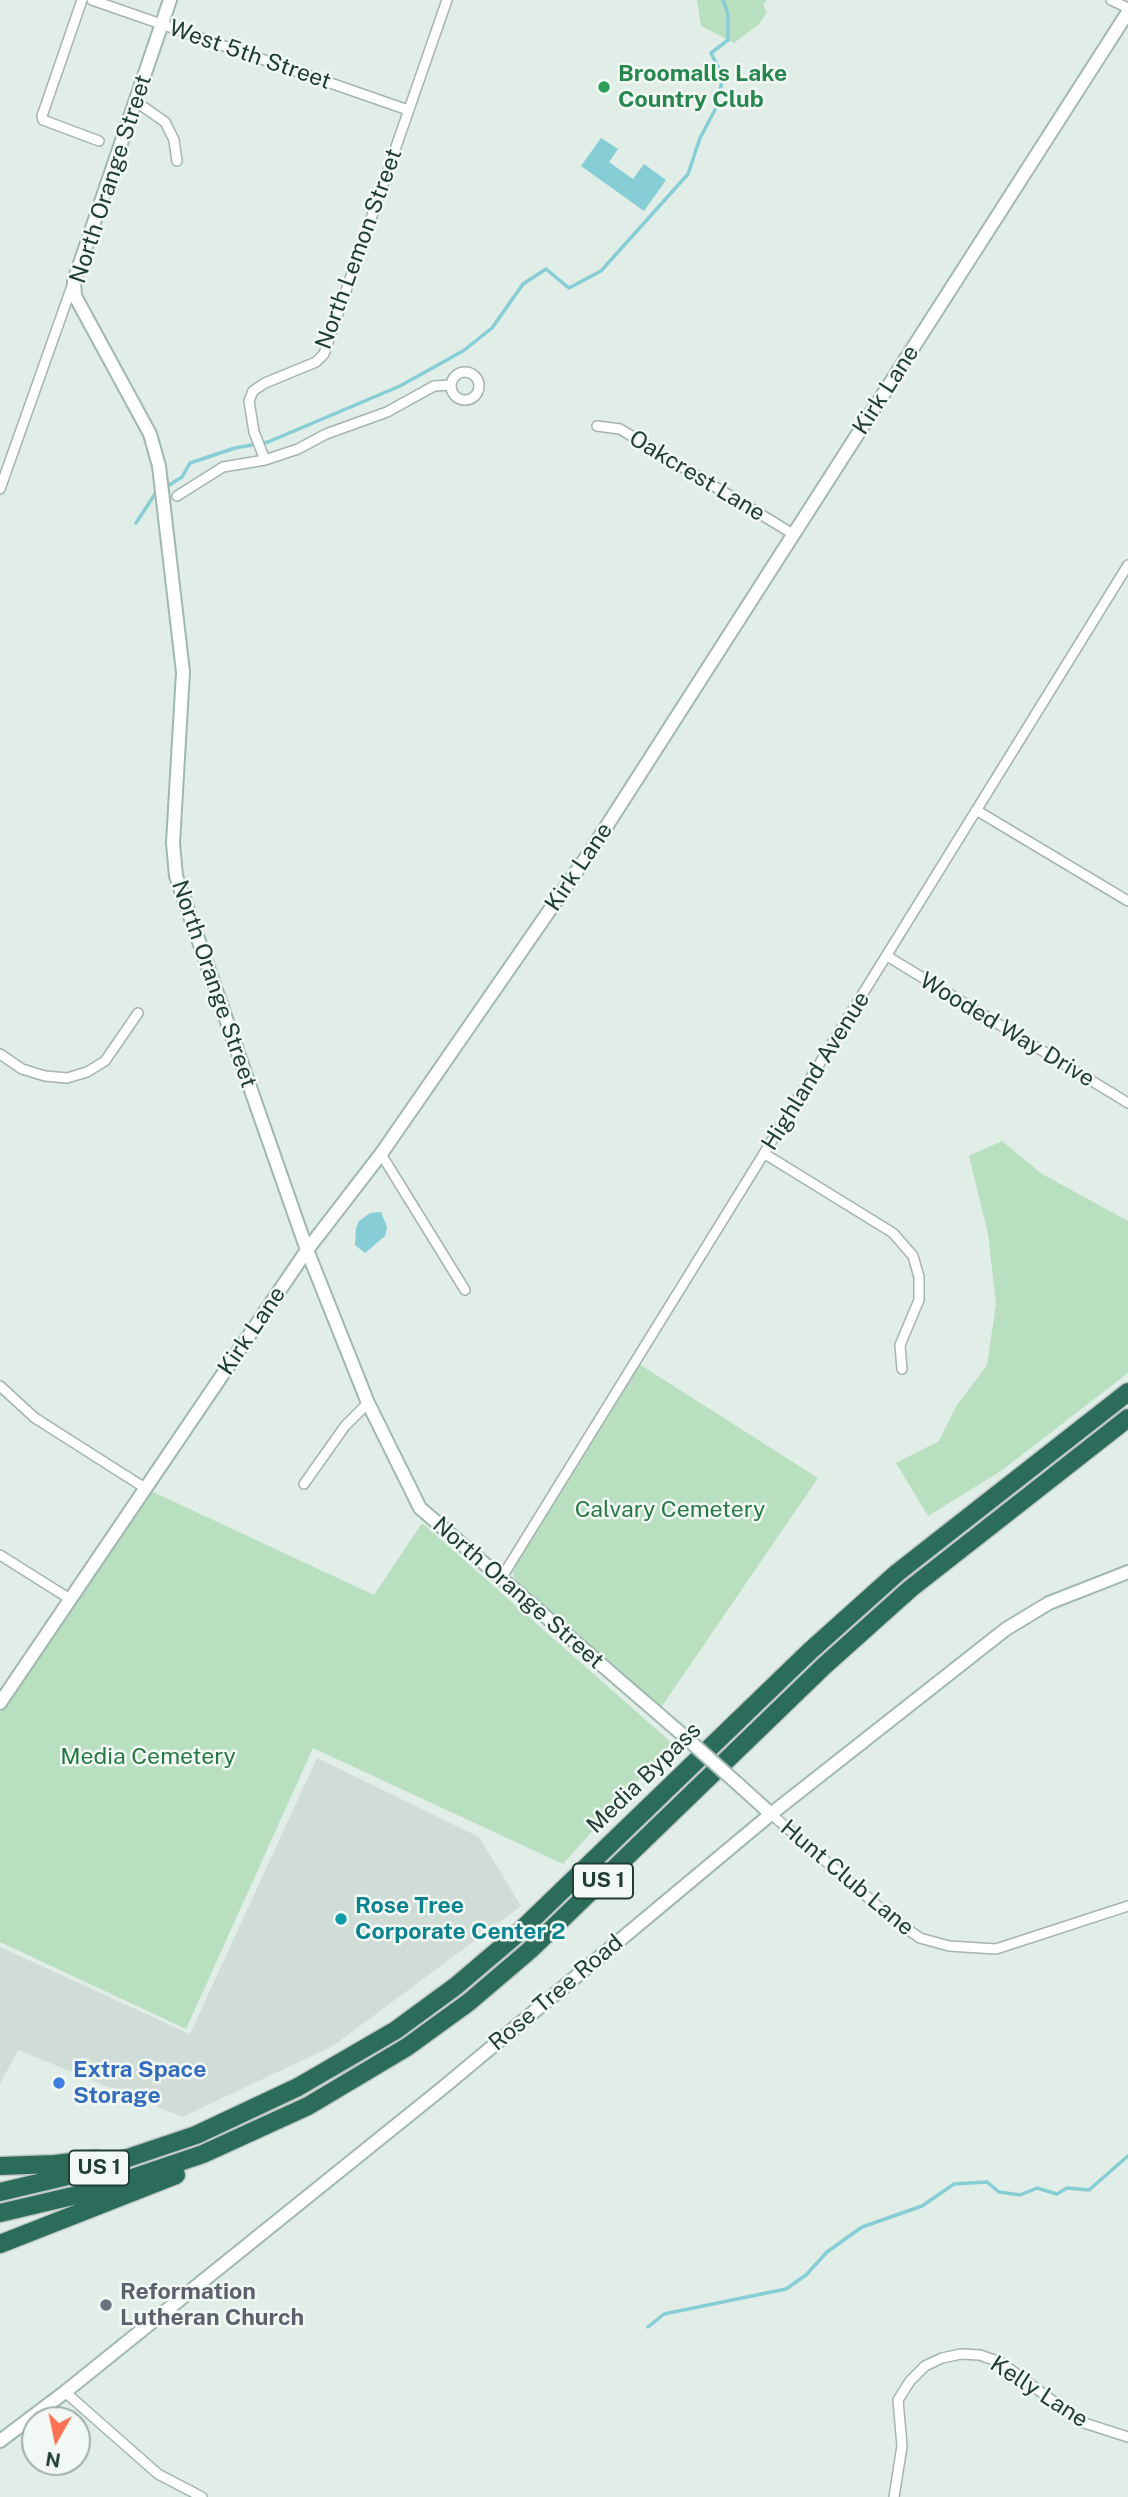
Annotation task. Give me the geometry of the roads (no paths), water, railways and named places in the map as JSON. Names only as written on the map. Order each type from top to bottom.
[{"type":"highway","name":"Media Bypass","points":[[0,2192],[89,2171],[196,2135],[265,2105],[396,2030],[456,1986],[544,1909],[852,1612],[951,1528],[1128,1392]]},
{"type":"highway","name":"Media Bypass","points":[[0,2213],[57,2202],[131,2180],[203,2154],[274,2123],[396,2054],[500,1977],[559,1924],[866,1628],[973,1537],[1128,1418]]},
{"type":"highway","points":[[0,2244],[159,2183],[274,2123]]},
{"type":"highway","points":[[0,2166],[77,2162],[196,2135]]},
{"type":"street","points":[[82,0],[43,120],[99,141]]},
{"type":"street","name":"West 5th Street","points":[[93,0],[408,110]]},
{"type":"street","name":"North Orange Street","points":[[170,0],[74,281],[75,296],[150,434],[159,466],[183,673],[173,843],[176,876],[307,1250],[368,1403],[421,1508],[771,1814]]},
{"type":"street","name":"North Lemon Street","points":[[265,460],[249,412],[253,391],[316,362],[324,354],[352,280],[447,0]]},
{"type":"street","points":[[1111,0],[1128,10]]},
{"type":"street","name":"Kirk Lane","points":[[0,1703],[307,1250],[381,1154],[592,849],[1128,10]]},
{"type":"street","points":[[135,101],[165,122],[174,140],[177,161]]},
{"type":"street","points":[[0,489],[74,281]]},
{"type":"street","points":[[177,496],[223,467],[265,460],[387,412],[434,386],[450,386]]},
{"type":"street","name":"Oakcrest Lane","points":[[597,426],[620,429],[793,534]]},
{"type":"street","name":"Highland Avenue","points":[[502,1577],[1128,565]]},
{"type":"street","points":[[976,810],[1128,901]]},
{"type":"street","name":"Wooded Way Drive","points":[[887,956],[1128,1104]]},
{"type":"street","points":[[0,1055],[22,1069],[45,1076],[67,1078],[87,1072],[105,1060],[138,1013]]},
{"type":"street","points":[[381,1154],[465,1290]]},
{"type":"street","points":[[765,1154],[894,1233],[913,1256],[919,1276],[919,1300],[900,1345],[902,1369]]},
{"type":"street","points":[[0,1386],[35,1418],[145,1488]]},
{"type":"street","points":[[304,1484],[345,1426],[368,1403]]},
{"type":"street","points":[[0,1555],[70,1599]]},
{"type":"street","name":"Rose Tree Road","points":[[0,2441],[65,2392],[445,2086],[771,1814],[1006,1629],[1049,1603],[1128,1572]]},
{"type":"street","name":"Hunt Club Lane","points":[[771,1814],[894,1920],[920,1938],[949,1946],[996,1949],[1128,1906]]},
{"type":"street","name":"Kelly Lane","points":[[894,2497],[901,2463],[898,2400],[910,2381],[925,2366],[961,2354],[980,2355],[1002,2363],[1081,2422],[1128,2437]]},
{"type":"street","points":[[65,2392],[158,2474],[202,2497]]},
{"type":"water","points":[[601,138],[618,149],[609,162],[633,179],[644,164],[666,180],[644,211],[581,166]]},
{"type":"water","points":[[381,1212],[387,1227],[385,1236],[365,1253],[355,1245],[356,1228],[359,1221],[370,1213]]},
{"type":"waterway","points":[[136,523],[155,494],[182,477],[190,463],[235,448],[268,442],[400,386],[463,351],[492,328],[523,284],[546,269],[569,288],[601,271],[688,174],[700,138],[716,108],[723,77],[711,53],[728,40],[728,14],[723,0]]},
{"type":"waterway","points":[[648,2327],[664,2314],[786,2289],[806,2275],[827,2252],[862,2227],[922,2206],[954,2184],[987,2182],[999,2192],[1020,2195],[1037,2188],[1057,2194],[1067,2188],[1089,2190],[1128,2156]]},
{"type":"place","name":"Broomalls Lake Country Club","points":[[604,87]]},
{"type":"place","name":"Rose Tree Corporate Center 2","points":[[341,1919]]},
{"type":"place","name":"Extra Space Storage","points":[[59,2083]]},
{"type":"place","name":"Reformation Lutheran Church","points":[[106,2305]]},
{"type":"park label","name":"Calvary Cemetery","points":[[670,1510]]},
{"type":"park label","name":"Media Cemetery","points":[[148,1757]]}]
